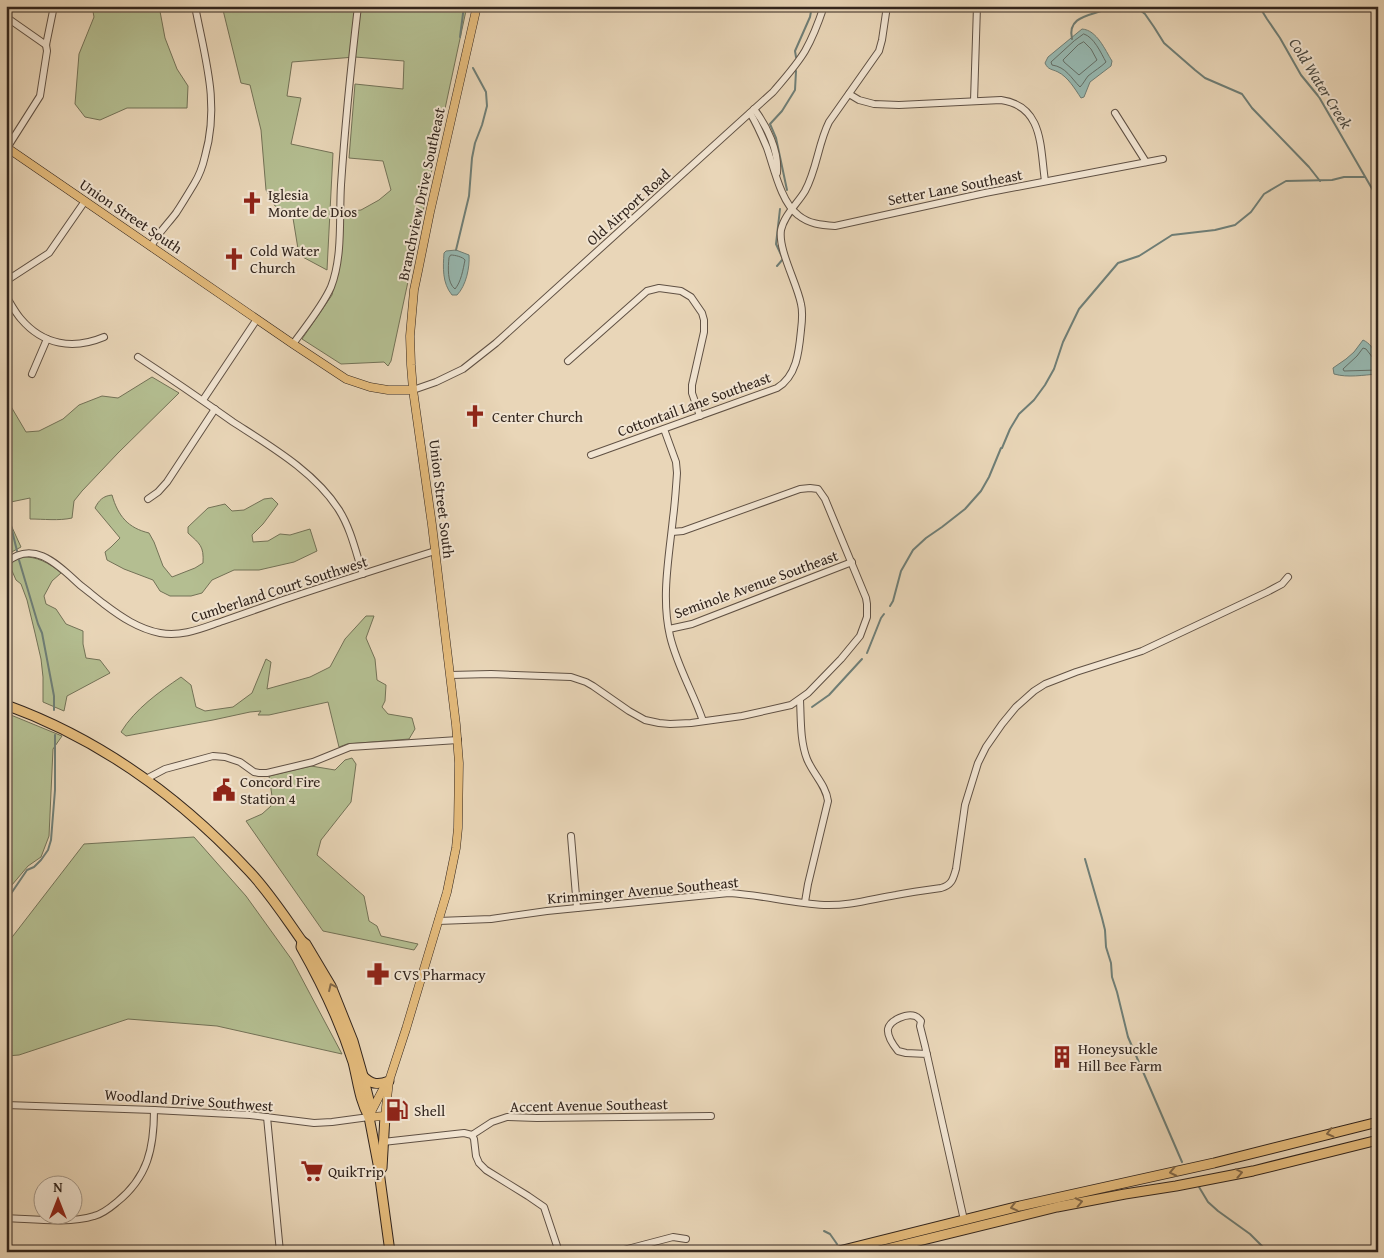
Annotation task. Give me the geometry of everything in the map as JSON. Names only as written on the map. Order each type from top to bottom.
[{"type":"highway","points":[[6,705],[90,743],[146,779],[191,814],[249,871],[306,944],[331,986],[353,1041],[363,1076],[370,1104],[369,1117],[390,1252]]},
{"type":"highway","points":[[302,941],[301,947],[333,1009],[353,1064],[362,1105],[369,1117]]},
{"type":"highway","points":[[363,1076],[374,1083],[381,1084],[389,1081]]},
{"type":"highway","points":[[381,1186],[385,1116]]},
{"type":"highway","points":[[835,1252],[1056,1197],[1214,1163],[1378,1122]]},
{"type":"highway","points":[[874,1252],[1057,1207],[1243,1173],[1378,1140]]},
{"type":"main road","name":"Branchview Drive Southeast","points":[[413,390],[410,336],[414,290],[430,212],[478,6]]},
{"type":"main road","name":"Union Street South","points":[[7,148],[346,379],[370,387],[388,390],[413,390],[458,740],[456,850],[447,892],[406,1029],[389,1081],[369,1117]]},
{"type":"main road","name":"Union Street South","points":[[385,1116],[389,1081]]},
{"type":"main road","points":[[369,1117],[385,1116]]},
{"type":"street","points":[[7,148],[40,96],[47,51],[46,45],[54,6]]},
{"type":"street","points":[[151,247],[154,239],[176,214],[196,182],[209,142],[212,121],[210,82],[195,6]]},
{"type":"street","points":[[292,344],[322,303],[334,278],[340,228],[340,189],[344,137],[358,6]]},
{"type":"street","name":"Old Airport Road","points":[[413,390],[436,382],[462,369],[496,343],[773,92],[804,51],[824,6]]},
{"type":"street","name":"Cottontail Lane Southeast","points":[[591,455],[777,388],[784,384],[793,371],[800,344],[802,312],[798,290],[785,255],[781,235],[782,228],[810,180],[824,133],[837,110],[879,51],[887,6]]},
{"type":"street","points":[[974,101],[977,6]]},
{"type":"street","points":[[6,17],[46,45]]},
{"type":"street","points":[[849,94],[859,100],[874,104],[899,105],[1001,100],[1017,104],[1027,112],[1037,128],[1045,181]]},
{"type":"street","points":[[752,111],[761,118],[774,148],[778,162],[777,177],[792,210]]},
{"type":"street","points":[[1115,114],[1146,162]]},
{"type":"street","name":"Setter Lane Southeast","points":[[792,210],[806,220],[818,225],[835,226],[1045,181],[1163,160]]},
{"type":"street","points":[[6,281],[49,253],[85,201]]},
{"type":"street","points":[[568,361],[647,291],[659,288],[681,291],[691,297],[702,313],[704,320],[704,332],[692,385],[692,393],[700,416]]},
{"type":"street","points":[[6,296],[21,319],[35,332],[54,342],[79,344],[93,342],[104,337]]},
{"type":"street","points":[[203,400],[256,319]]},
{"type":"street","points":[[32,374],[47,339]]},
{"type":"street","points":[[138,357],[301,469],[339,510],[364,574]]},
{"type":"street","points":[[148,499],[158,492],[166,482],[215,410]]},
{"type":"street","points":[[664,429],[676,462],[677,473],[667,574],[669,630],[678,661],[703,721]]},
{"type":"street","points":[[450,674],[571,677],[593,686],[645,720],[670,724],[703,721],[742,716],[791,705],[808,693],[852,647],[860,636],[866,624],[867,604],[852,562],[825,499],[818,489],[800,489],[683,531],[672,532]]},
{"type":"street","name":"Cumberland Court Southwest","points":[[6,563],[24,553],[45,557],[62,568],[103,603],[136,626],[171,634],[194,631],[282,600],[435,551]]},
{"type":"street","name":"Seminole Avenue Southeast","points":[[669,630],[692,624],[852,562]]},
{"type":"street","name":"Krimminger Avenue Southeast","points":[[438,921],[491,919],[577,908],[729,893],[751,894],[824,905],[852,903],[948,886],[954,877],[956,869],[965,805],[978,763],[986,747],[1016,707],[1045,684],[1142,651],[1282,584],[1288,577]]},
{"type":"street","points":[[6,655],[8,681],[6,696]]},
{"type":"street","points":[[800,700],[804,750],[810,766],[826,790],[828,801],[808,884],[806,902]]},
{"type":"street","points":[[146,779],[165,769],[212,756],[225,757],[240,762],[254,772],[267,773],[313,762],[356,746],[458,740]]},
{"type":"street","points":[[571,836],[577,908]]},
{"type":"street","points":[[927,1054],[906,1053],[898,1050],[890,1038],[888,1029],[891,1023],[898,1018],[913,1015],[921,1021],[920,1026],[927,1054],[964,1220]]},
{"type":"street","name":"Woodland Drive Southwest","points":[[6,1105],[154,1110],[323,1123],[369,1117]]},
{"type":"street","points":[[6,1218],[78,1220],[99,1215],[111,1207],[136,1183],[147,1164],[152,1140],[154,1110]]},
{"type":"street","name":"Accent Avenue Southeast","points":[[472,1135],[492,1122],[507,1117],[711,1116]]},
{"type":"street","points":[[267,1118],[280,1252]]},
{"type":"street","points":[[383,1142],[464,1133],[472,1135],[479,1164],[544,1207],[559,1252]]},
{"type":"street","points":[[616,1252],[673,1237],[686,1239]]},
{"type":"green space","points":[[92,6],[159,6],[165,38],[177,69],[188,86],[187,108],[127,108],[100,120],[85,117],[75,104],[79,54],[94,17]]},
{"type":"green space","points":[[222,6],[467,6],[391,361],[388,366],[384,362],[341,364],[302,339],[332,295],[343,212],[361,210],[379,200],[391,190],[383,161],[349,158],[355,84],[403,89],[404,61],[355,57],[292,62],[287,96],[301,98],[291,144],[333,153],[327,270],[299,255],[292,212],[275,206],[266,190],[261,130],[250,85],[241,83]]},
{"type":"green space","points":[[152,377],[179,393],[82,491],[74,501],[72,518],[56,520],[30,519],[30,498],[6,503],[6,398],[26,432],[39,431],[63,419],[79,405],[102,396],[118,398]]},
{"type":"green space","points":[[112,495],[117,509],[125,520],[135,528],[149,533],[163,566],[172,577],[203,563],[202,549],[188,533],[188,527],[208,508],[225,504],[232,511],[244,510],[264,499],[272,498],[278,504],[252,535],[253,542],[268,541],[280,534],[290,535],[310,529],[317,551],[294,562],[259,570],[234,570],[212,580],[202,593],[191,596],[170,596],[160,591],[153,580],[107,560],[105,552],[120,538],[95,508],[102,499]]},
{"type":"green space","points":[[6,514],[21,547],[6,555]]},
{"type":"green space","points":[[21,557],[42,561],[61,573],[52,581],[44,596],[46,604],[56,609],[66,624],[83,631],[86,658],[100,660],[110,673],[67,696],[64,711],[43,702],[41,659],[27,600],[21,584],[16,580],[9,564]]},
{"type":"green space","points":[[366,616],[374,616],[366,638],[375,659],[377,680],[386,685],[385,701],[382,707],[388,714],[412,718],[415,729],[409,739],[347,744],[339,747],[328,702],[269,715],[258,715],[261,711],[250,712],[126,736],[121,732],[140,708],[181,677],[191,685],[196,707],[205,711],[233,707],[252,693],[266,659],[271,662],[267,689],[310,677],[330,667],[345,639]]},
{"type":"green space","points":[[6,713],[62,736],[53,749],[49,836],[41,857],[28,866],[6,892]]},
{"type":"green space","points":[[352,758],[356,764],[351,802],[321,840],[317,855],[364,896],[369,921],[377,926],[381,936],[418,944],[414,950],[323,931],[246,821],[262,814],[271,806],[272,796],[269,776],[311,766],[335,770],[345,760]]},
{"type":"green space","points":[[194,837],[246,896],[292,960],[342,1054],[217,1026],[128,1019],[19,1055],[6,1056],[6,945],[84,844]]},
{"type":"water","points":[[1082,29],[1087,30],[1096,37],[1112,61],[1111,66],[1090,82],[1084,97],[1081,98],[1065,77],[1049,68],[1045,63],[1048,57]]},
{"type":"water","points":[[456,250],[469,255],[469,265],[463,287],[457,295],[452,295],[445,280],[443,269],[444,253]]},
{"type":"water","points":[[1363,340],[1371,346],[1377,359],[1378,374],[1350,376],[1334,374],[1333,368],[1354,352]]},
{"type":"waterway","points":[[460,37],[464,6]]},
{"type":"waterway","points":[[796,57],[795,51],[810,17],[812,6]]},
{"type":"waterway","points":[[1072,39],[1071,31],[1078,20],[1113,6]]},
{"type":"waterway","points":[[1135,6],[1145,14],[1164,43],[1195,70],[1205,78],[1242,94],[1252,108],[1320,181]]},
{"type":"waterway","name":"Cold Water Creek","points":[[1259,6],[1301,75],[1319,97],[1378,199]]},
{"type":"waterway","points":[[456,250],[469,196],[475,143],[487,106],[486,92],[473,68]]},
{"type":"waterway","points":[[787,190],[776,138],[770,124],[782,111],[795,90],[796,71]]},
{"type":"waterway","points":[[890,606],[901,571],[913,550],[965,509],[981,491],[1010,429],[1019,414],[1034,400],[1054,369],[1063,342],[1079,309],[1118,263],[1139,256],[1172,235],[1215,230],[1235,225],[1251,212],[1264,194],[1286,181],[1365,177]]},
{"type":"waterway","points":[[777,266],[783,259],[776,244],[780,209]]},
{"type":"waterway","points":[[6,505],[17,551]]},
{"type":"waterway","points":[[19,560],[42,633],[54,696],[54,710]]},
{"type":"waterway","points":[[867,653],[884,614]]},
{"type":"waterway","points":[[812,707],[829,695],[862,659]]},
{"type":"waterway","points":[[6,901],[27,870],[34,867],[41,860],[48,850],[51,840],[55,790],[55,735]]},
{"type":"waterway","points":[[1085,859],[1105,930],[1106,947],[1111,963],[1112,977],[1128,1037],[1182,1162]]},
{"type":"waterway","points":[[1199,1187],[1208,1202],[1250,1234],[1268,1252]]},
{"type":"waterway","points":[[824,1231],[830,1234],[837,1244]]},
{"type":"place","name":"Iglesia Monte de Dios","points":[[252,203]]},
{"type":"place","name":"Cold Water Church","points":[[234,259]]},
{"type":"place","name":"Center Church","points":[[475,416]]},
{"type":"place","name":"Concord Fire Station 4","points":[[224,790]]},
{"type":"place","name":"CVS Pharmacy","points":[[378,974]]},
{"type":"place","name":"Honeysuckle Hill Bee Farm","points":[[1062,1057]]},
{"type":"place","name":"Shell","points":[[397,1110]]},
{"type":"place","name":"QuikTrip","points":[[312,1171]]}]
